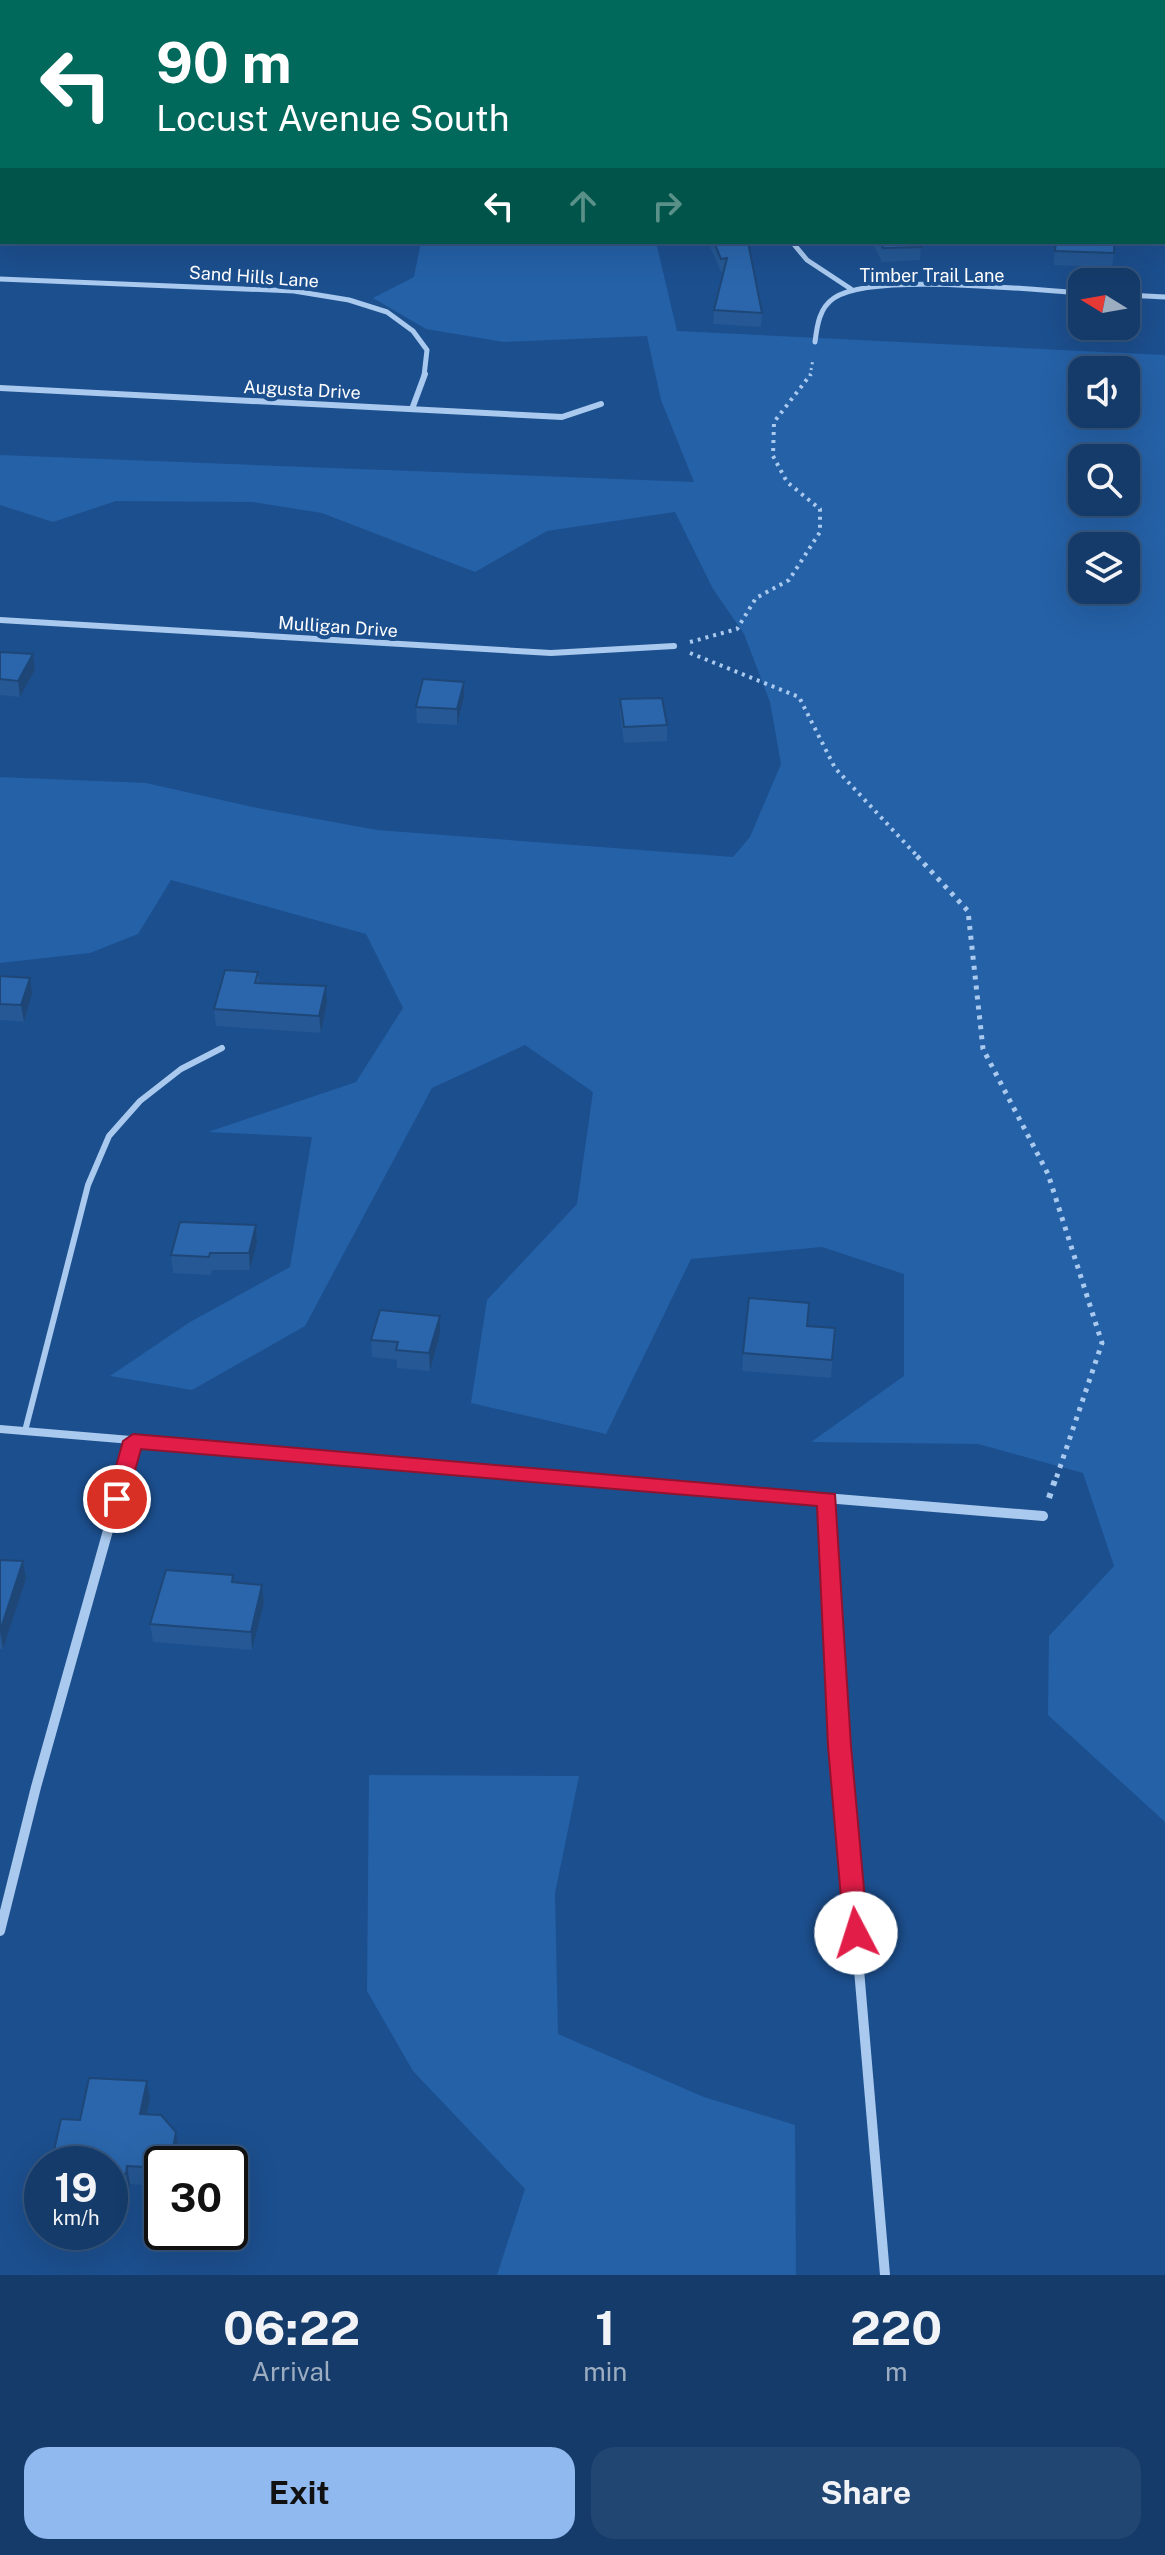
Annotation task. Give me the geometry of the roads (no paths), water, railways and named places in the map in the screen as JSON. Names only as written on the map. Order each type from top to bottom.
[{"type":"street","points":[[794,244],[807,260],[851,289]]},
{"type":"street","name":"Sand Hills Lane","points":[[0,279],[294,291],[349,300],[387,312],[413,331],[427,350],[426,371],[412,409]]},
{"type":"street","name":"Timber Trail Lane","points":[[815,342],[819,311],[837,295],[851,289],[913,286],[1068,292]]},
{"type":"street","points":[[1140,296],[1165,297]]},
{"type":"street","name":"Augusta Drive","points":[[0,388],[562,417],[601,404]]},
{"type":"street","name":"Mulligan Drive","points":[[0,620],[551,653],[674,646]]},
{"type":"street","points":[[0,1429],[1043,1516]]},
{"type":"street","points":[[0,1931],[36,1787],[133,1441]]},
{"type":"street","points":[[828,1500],[840,1746],[885,2275]]},
{"type":"lane","points":[[25,1431],[84,1198],[109,1136],[140,1101],[181,1069],[222,1048]]}]
